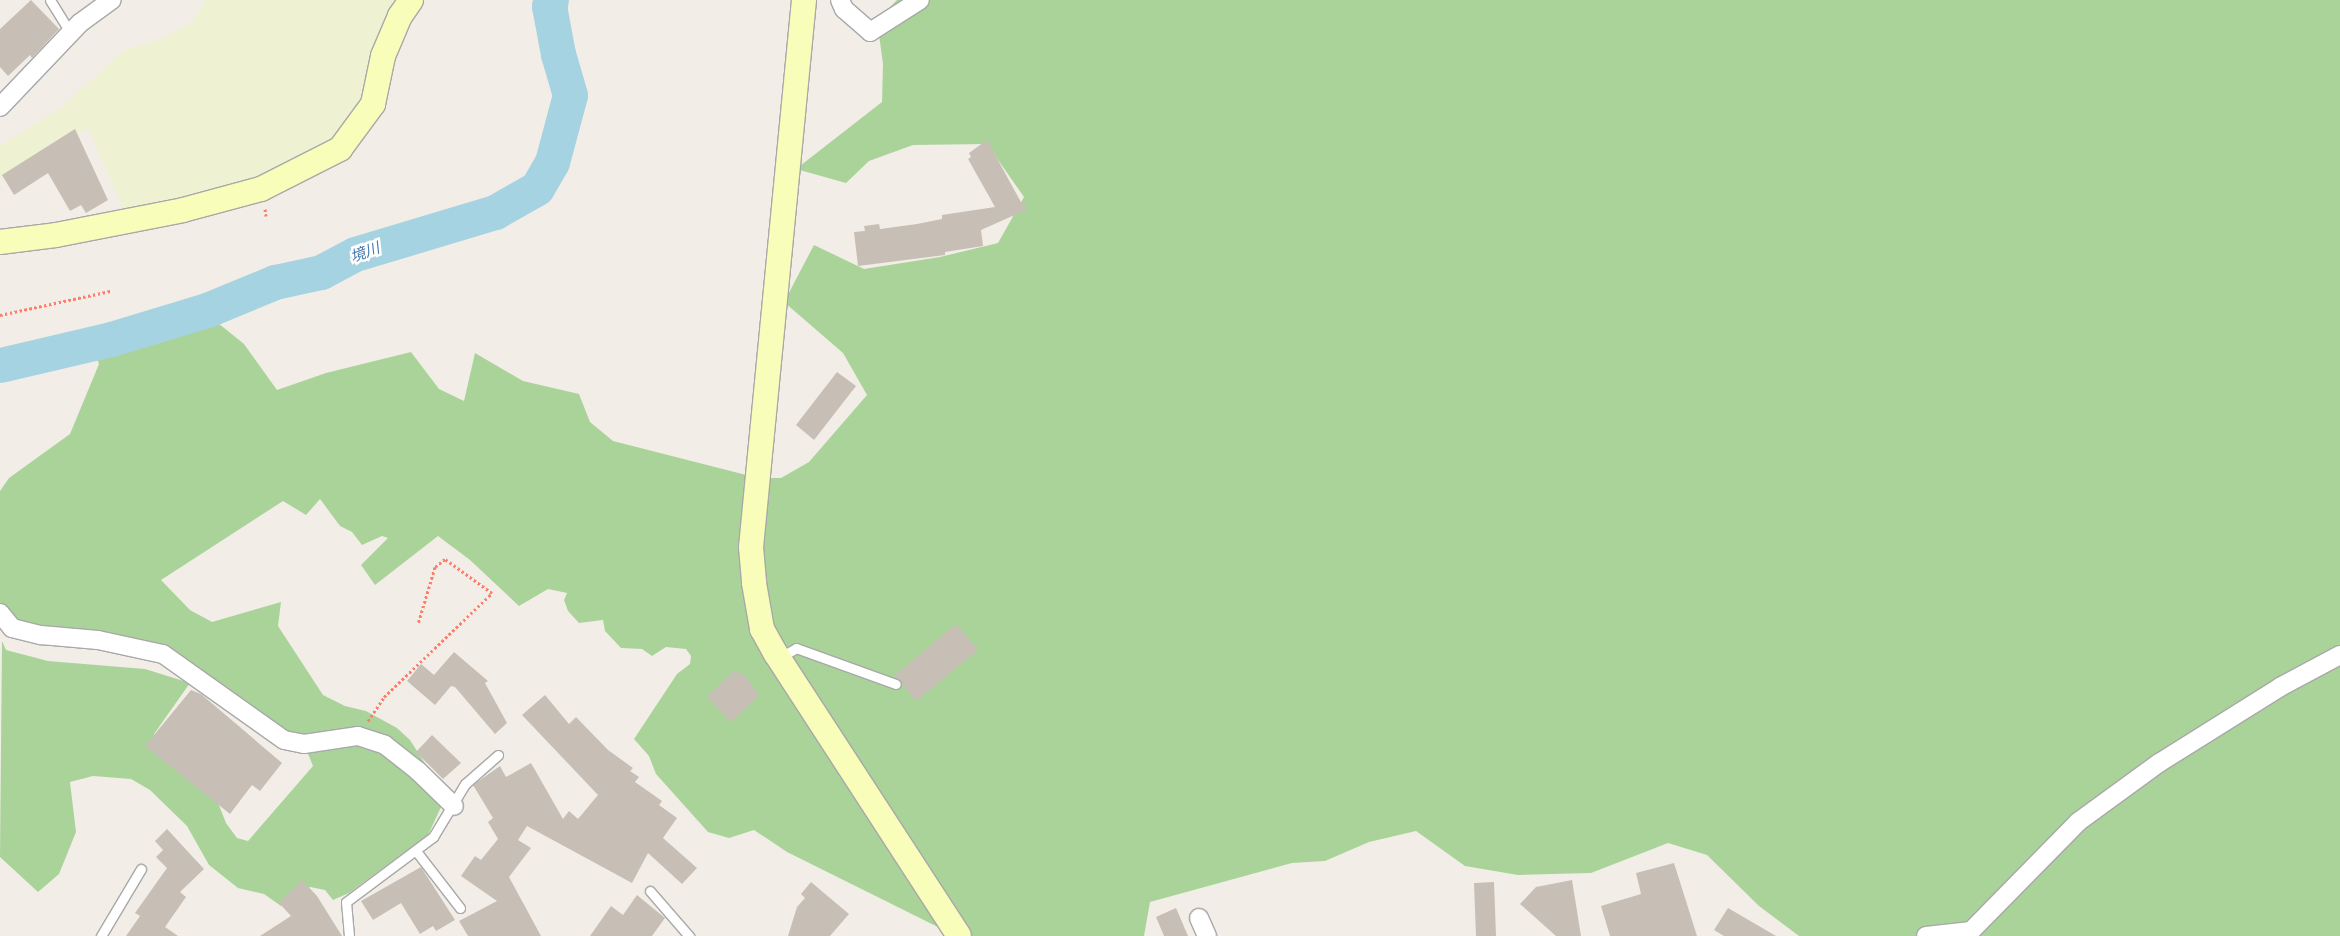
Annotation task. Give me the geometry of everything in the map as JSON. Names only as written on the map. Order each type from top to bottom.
[{"type":"street","points":[[0,107],[71,33],[112,0]]},
{"type":"street","points":[[0,242],[56,236],[183,210],[252,191],[340,149],[373,104],[384,56],[400,16],[411,0]]},
{"type":"street","points":[[804,0],[751,547],[762,629],[778,658],[959,936]]},
{"type":"street","points":[[840,0],[844,9],[870,32],[920,0]]},
{"type":"street","points":[[0,613],[12,628],[26,632],[98,640],[163,654],[284,740],[304,744],[358,736],[384,745],[418,770],[454,806]]},
{"type":"street","points":[[1926,936],[1971,931],[2078,822],[2159,763],[2280,687],[2340,655]]},
{"type":"street","points":[[1198,918],[1207,936]]},
{"type":"lane","points":[[50,0],[71,33]]},
{"type":"lane","points":[[778,658],[796,648],[896,684]]},
{"type":"lane","points":[[349,936],[346,902],[434,837],[454,806],[465,784],[498,755]]},
{"type":"lane","points":[[416,851],[460,908]]},
{"type":"lane","points":[[101,936],[141,869]]},
{"type":"lane","points":[[650,891],[689,936]]},
{"type":"path","points":[[0,316],[110,291]]},
{"type":"path","points":[[358,736],[384,697],[492,593],[445,558],[435,567],[418,624]]},
{"type":"green space","points":[[205,0],[401,0],[351,121],[338,138],[272,176],[126,215],[88,128],[0,178],[0,146],[62,107],[124,50],[156,41],[193,22]]},
{"type":"green space","points":[[897,0],[2340,0],[2340,936],[1799,936],[1759,906],[1707,855],[1668,843],[1591,873],[1518,875],[1465,866],[1416,831],[1369,842],[1325,861],[1292,863],[1150,902],[1144,936],[956,936],[787,852],[754,830],[729,838],[708,832],[656,774],[649,756],[634,739],[677,674],[690,664],[691,656],[686,649],[666,647],[652,656],[642,649],[621,648],[605,631],[603,620],[579,623],[568,611],[564,600],[567,593],[548,589],[519,606],[470,560],[438,536],[375,585],[361,565],[388,538],[382,536],[362,545],[352,532],[340,526],[320,499],[306,515],[283,501],[161,580],[190,610],[212,622],[281,602],[278,626],[323,695],[345,706],[366,711],[397,728],[410,740],[437,782],[442,805],[428,835],[349,893],[333,900],[325,890],[310,887],[281,906],[264,894],[238,888],[209,865],[187,826],[150,790],[131,779],[93,776],[70,782],[76,832],[59,874],[38,892],[0,857],[2,641],[6,650],[48,661],[145,669],[190,683],[154,734],[211,785],[226,823],[237,838],[248,841],[313,766],[304,744],[163,654],[41,635],[0,613],[0,491],[9,478],[70,434],[99,364],[94,348],[165,325],[213,319],[244,344],[277,390],[326,373],[411,352],[439,389],[464,401],[475,353],[523,381],[579,394],[590,422],[613,441],[758,478],[781,478],[809,462],[867,395],[843,353],[784,302],[814,245],[864,269],[940,257],[998,243],[1024,197],[987,144],[913,145],[869,161],[846,183],[796,169],[882,102],[883,64],[877,20]]},
{"type":"building","points":[[31,0],[59,29],[32,58],[30,55],[8,76],[0,67],[0,29]]},
{"type":"building","points":[[75,129],[108,200],[86,213],[81,205],[70,211],[48,173],[14,195],[2,175]]},
{"type":"building","points":[[987,140],[1022,204],[1028,203],[1024,207],[1026,210],[981,230],[983,246],[945,252],[945,255],[858,266],[854,232],[865,231],[864,226],[879,224],[880,229],[917,224],[942,219],[942,215],[995,207],[968,159],[971,157],[969,153]]},
{"type":"building","points":[[837,372],[856,386],[814,440],[796,425]]},
{"type":"building","points":[[956,624],[978,650],[916,701],[895,675]]},
{"type":"building","points":[[454,652],[488,681],[485,683],[507,723],[495,734],[455,687],[451,686],[435,705],[407,681],[421,664],[434,675]]},
{"type":"building","points":[[735,670],[740,675],[743,673],[759,695],[731,722],[707,697]]},
{"type":"building","points":[[191,690],[201,694],[282,763],[260,791],[252,785],[230,814],[145,746]]},
{"type":"building","points":[[545,695],[569,724],[576,717],[608,750],[633,768],[630,771],[639,777],[635,782],[662,801],[659,805],[677,818],[663,838],[697,868],[682,884],[648,853],[632,883],[527,826],[518,840],[531,848],[509,877],[541,936],[468,936],[459,921],[497,901],[461,876],[475,856],[481,860],[498,839],[488,822],[493,818],[473,785],[500,766],[506,777],[531,763],[563,819],[569,811],[578,819],[598,795],[522,715]]},
{"type":"building","points":[[432,735],[461,763],[443,779],[416,752]]},
{"type":"building","points":[[167,829],[204,869],[180,892],[186,897],[165,927],[178,936],[126,936],[140,916],[135,913],[167,868],[156,857],[163,850],[155,841]]},
{"type":"building","points":[[1674,863],[1697,936],[1610,936],[1601,906],[1641,894],[1636,873]]},
{"type":"building","points":[[421,867],[455,920],[436,931],[433,926],[420,934],[401,903],[373,920],[361,901]]},
{"type":"building","points":[[302,880],[317,896],[342,936],[260,936],[291,916],[279,903]]},
{"type":"building","points":[[1572,880],[1581,936],[1556,936],[1520,904],[1536,887]]},
{"type":"building","points":[[811,882],[849,914],[830,936],[788,936],[797,907],[805,898],[801,894]]},
{"type":"building","points":[[1494,882],[1496,936],[1476,936],[1474,883]]},
{"type":"building","points":[[637,895],[665,918],[652,936],[590,936],[611,906],[623,915]]},
{"type":"building","points":[[1176,908],[1188,936],[1164,936],[1156,917]]},
{"type":"building","points":[[1728,908],[1776,936],[1724,936],[1714,930]]},
{"type":"waterway","name":"境川","points":[[0,365],[111,339],[207,310],[275,282],[321,272],[355,254],[495,212],[537,188],[552,162],[570,95],[558,54],[549,6],[551,0]]}]
